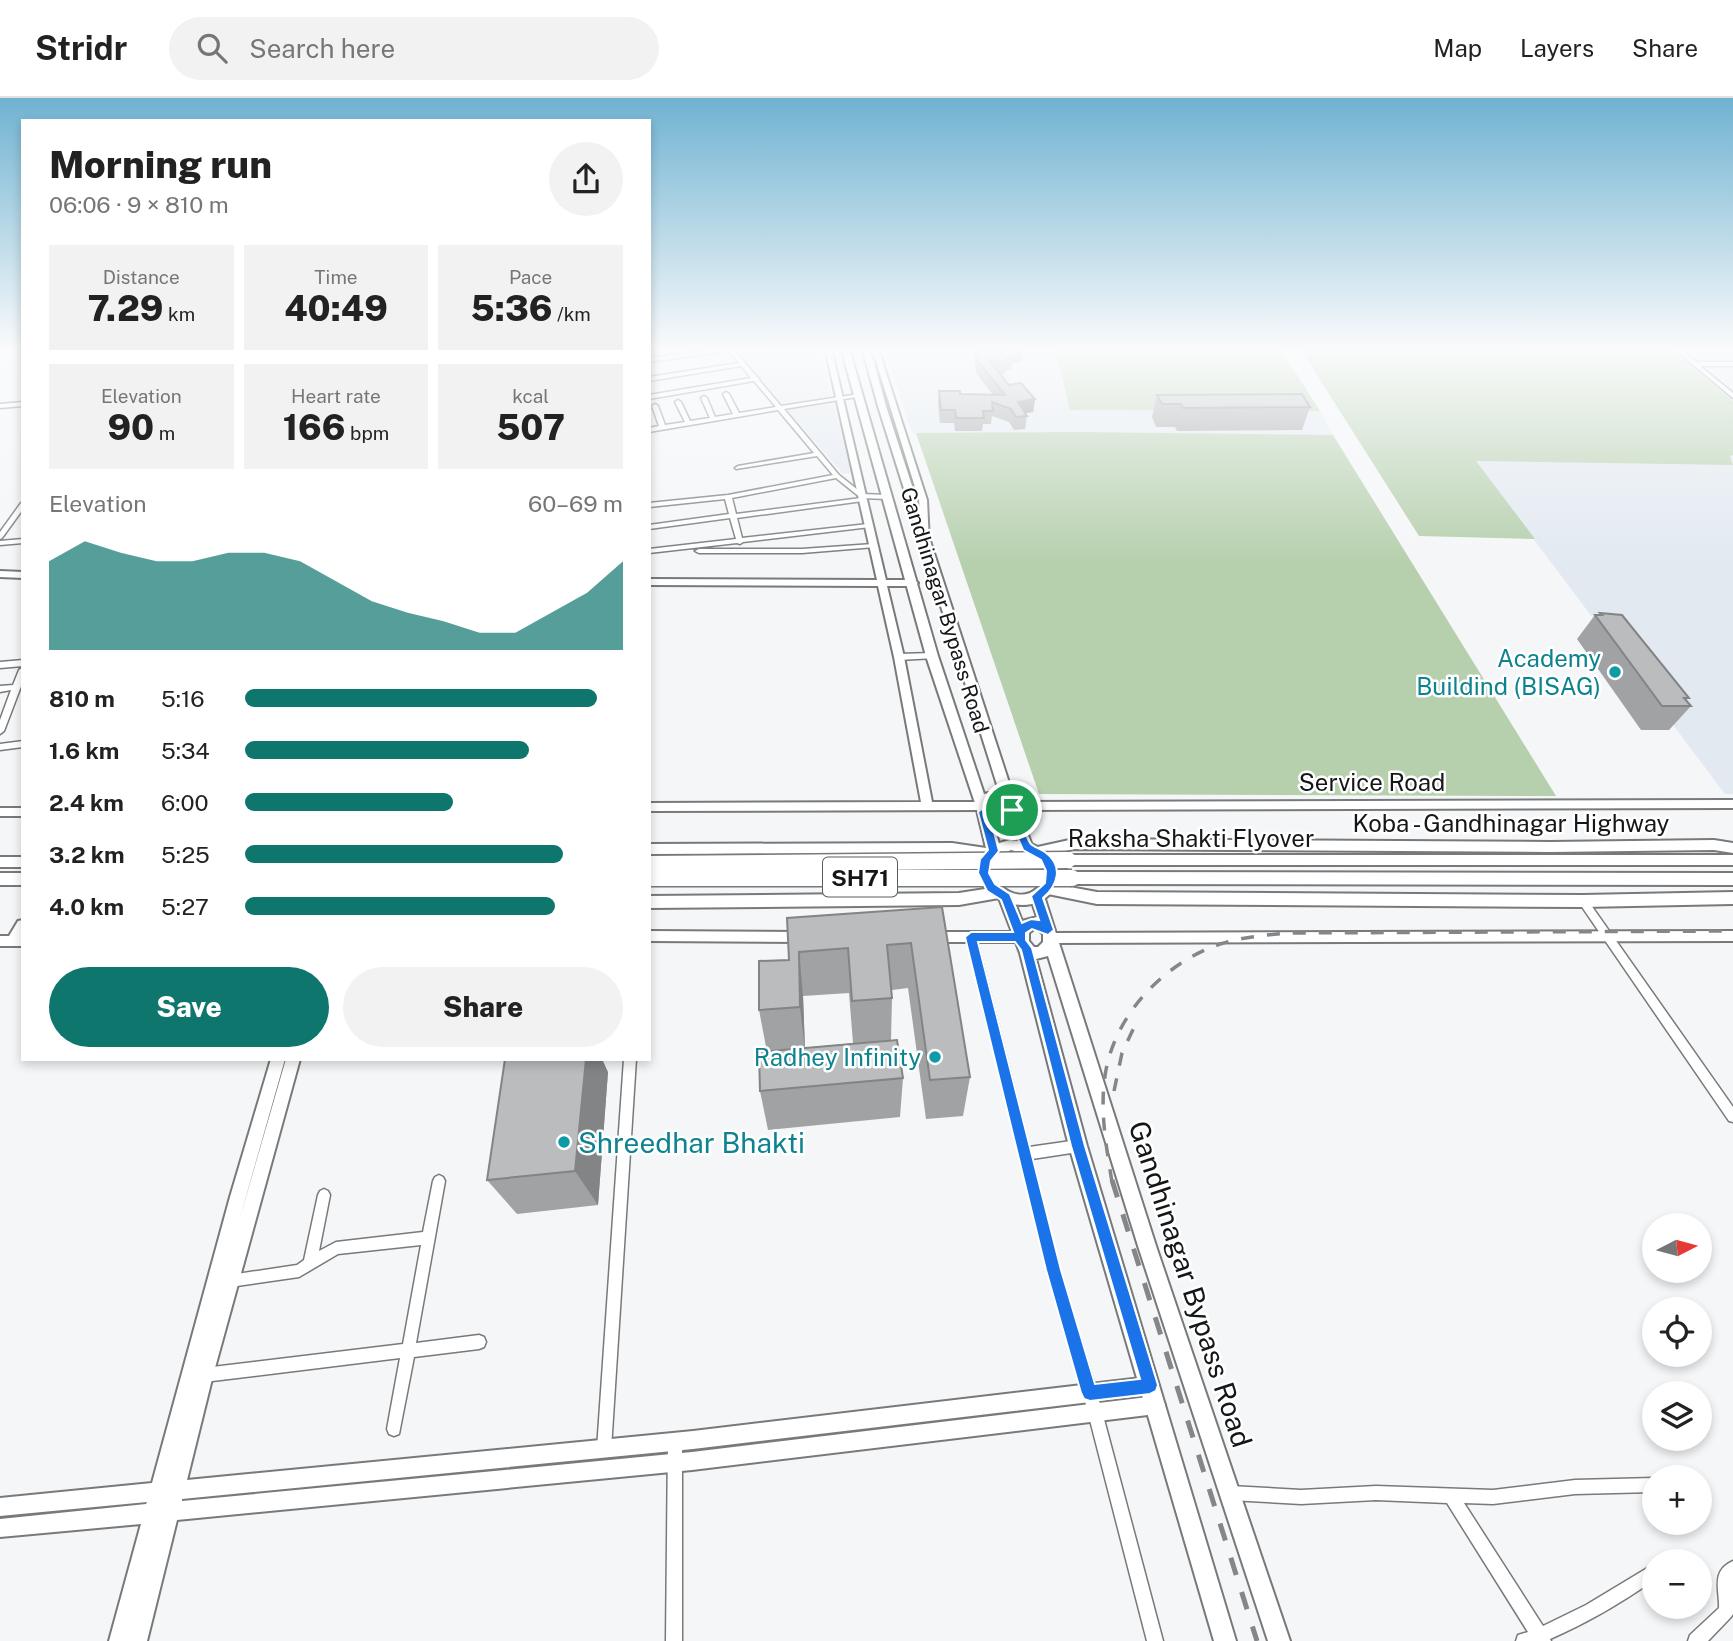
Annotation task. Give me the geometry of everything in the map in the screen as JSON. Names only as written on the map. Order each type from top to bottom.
[{"type":"main road","name":"Gandhinagar Bypass Road","points":[[864,420],[932,656],[982,807],[992,853]]},
{"type":"main road","name":"Gandhinagar Bypass Road","points":[[888,420],[1010,805],[1032,849]]},
{"type":"main road","points":[[994,795],[1010,805],[1002,818],[991,817],[982,807],[985,798],[994,795]]},
{"type":"main road","name":"Koba - Gandhinagar Highway","points":[[1032,849],[1074,844],[1536,847],[1714,845],[1733,848]]},
{"type":"main road","points":[[1042,893],[1052,871],[1049,864],[1032,849],[1010,845],[992,853],[984,864],[983,873],[987,883],[1002,895],[1017,900],[1042,893],[1097,898],[1583,901],[1733,898]]},
{"type":"main road","points":[[651,849],[952,848],[992,853]]},
{"type":"main road","name":"Raksha Shakti Flyover","points":[[651,864],[1068,860],[1733,860]]},
{"type":"main road","points":[[0,862],[21,862]]},
{"type":"main road","name":"Raksha Shakti Flyover","points":[[651,878],[1733,879]]},
{"type":"main road","name":"Gandhinagar Bypass Road","points":[[1042,893],[1051,937],[1148,1249],[1279,1641]]},
{"type":"main road","points":[[651,902],[959,899],[1002,895]]},
{"type":"main road","points":[[1002,895],[1022,939],[1078,1146],[1225,1641]]},
{"type":"main road","points":[[1031,924],[1042,926],[1051,937],[1040,952],[1022,939],[1031,924]]},
{"type":"street","points":[[660,420],[663,428]]},
{"type":"street","points":[[651,430],[707,420]]},
{"type":"street","points":[[788,420],[861,498]]},
{"type":"street","points":[[843,420],[899,657],[927,805]]},
{"type":"street","points":[[898,420],[923,500],[926,547]]},
{"type":"street","points":[[738,468],[818,454]]},
{"type":"street","points":[[651,505],[728,497],[838,475]]},
{"type":"street","points":[[728,497],[740,542]]},
{"type":"street","points":[[651,527],[861,498],[887,497]]},
{"type":"street","points":[[0,537],[6,523],[21,506]]},
{"type":"street","points":[[651,551],[868,526]]},
{"type":"street","points":[[0,543],[21,541]]},
{"type":"street","points":[[673,549],[780,552],[873,546]]},
{"type":"street","points":[[0,572],[21,572]]},
{"type":"street","points":[[651,576],[882,581]]},
{"type":"street","points":[[651,582],[912,580]]},
{"type":"street","points":[[899,657],[932,656]]},
{"type":"street","points":[[0,665],[21,663]]},
{"type":"street","points":[[0,689],[17,692],[4,713],[0,731]]},
{"type":"street","points":[[0,747],[21,744]]},
{"type":"street","name":"Service Road","points":[[1010,805],[1733,804]]},
{"type":"street","points":[[651,807],[982,807]]},
{"type":"street","points":[[0,812],[21,811]]},
{"type":"street","points":[[1583,901],[1605,937],[1733,1117]]},
{"type":"street","points":[[651,936],[817,937]]},
{"type":"street","points":[[1051,937],[1733,936]]},
{"type":"street","points":[[915,937],[1022,939]]},
{"type":"street","points":[[971,937],[1024,1154],[1155,1641]]},
{"type":"street","points":[[168,1489],[277,1061]]},
{"type":"street","points":[[119,1641],[204,1375],[292,1061]]},
{"type":"street","points":[[604,1449],[630,1061]]},
{"type":"street","points":[[1024,1154],[1078,1146]]},
{"type":"street","points":[[394,1429],[439,1181]]},
{"type":"street","points":[[310,1264],[324,1195]]},
{"type":"street","points":[[230,1280],[285,1275],[336,1248],[429,1238]]},
{"type":"street","points":[[204,1375],[479,1342]]},
{"type":"street","points":[[0,1507],[675,1442],[1150,1385]]},
{"type":"street","points":[[0,1528],[674,1463],[1156,1405]]},
{"type":"street","points":[[674,1641],[675,1442]]},
{"type":"street","points":[[1230,1493],[1301,1497],[1376,1493],[1493,1497],[1575,1487],[1642,1485]]},
{"type":"street","points":[[1451,1496],[1535,1639],[1611,1601],[1642,1580]]},
{"type":"street","points":[[137,1641],[161,1512]]},
{"type":"street","points":[[1696,1641],[1726,1612],[1728,1604],[1723,1585],[1733,1569]]},
{"type":"shaded area","points":[[796,420],[838,420],[851,473],[843,474]]},
{"type":"shaded area","points":[[908,420],[1325,420],[1333,435],[912,433]]},
{"type":"shaded area","points":[[1346,420],[1733,420],[1733,794],[1725,794],[1475,461],[1369,457]]},
{"type":"green space","points":[[1346,420],[1733,420],[1733,455],[1730,456],[1733,465],[1476,461],[1535,539],[1419,536]]},
{"type":"green space","points":[[916,433],[1333,435],[1556,796],[1039,794]]},
{"type":"building","points":[[1600,613],[1622,615],[1689,698],[1684,698],[1691,706],[1662,706],[1595,615],[1602,615]]},
{"type":"building","points":[[942,907],[970,1077],[930,1080],[911,943],[887,945],[892,998],[852,1001],[848,948],[799,952],[800,1007],[759,1010],[759,961],[789,960],[787,918]]},
{"type":"building","points":[[897,1040],[903,1078],[760,1091],[759,1052]]},
{"type":"building","points":[[505,1061],[586,1061],[575,1171],[487,1180]]},
{"type":"railway","points":[[1112,1182],[1103,1098],[1106,1070],[1112,1049],[1132,1010],[1146,992],[1200,952],[1245,938],[1289,933],[1733,931]]},
{"type":"railway","points":[[1114,1091],[1122,1053],[1138,1019]]},
{"type":"railway","points":[[1112,1180],[1257,1641]]},
{"type":"place","name":"Academy Buildind (BISAG)","points":[[1615,672]]},
{"type":"place","name":"Radhey Infinity","points":[[935,1057]]},
{"type":"place","name":"Shreedhar Bhakti","points":[[564,1142]]},
{"type":"route","points":[[1012,810],[1002,818],[991,817],[983,812],[993,851],[986,859],[983,873],[991,888],[1006,897],[1020,933],[1020,942],[1026,948],[1078,1146],[1150,1385],[1090,1393],[1054,1270],[971,937],[1019,937],[1020,933],[1022,929],[1031,924],[1048,930],[1037,896],[1048,889],[1052,871],[1045,857],[1027,847],[1012,810]]}]
